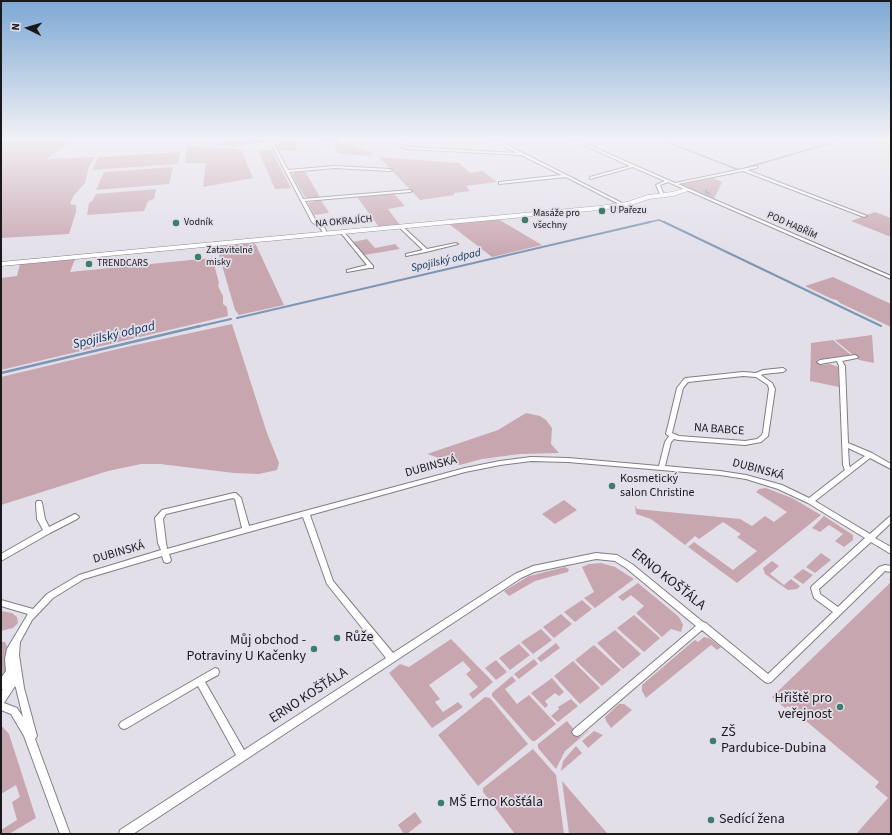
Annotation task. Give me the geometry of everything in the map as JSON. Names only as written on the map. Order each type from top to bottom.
[{"type":"street","points":[[290,179],[314,222],[322,228],[325,234]]},
{"type":"street","points":[[500,183],[539,179]]},
{"type":"street","points":[[573,179],[624,205]]},
{"type":"street","name":"POD HABŘÍM","points":[[661,179],[891,278]]},
{"type":"street","points":[[674,184],[699,179]]},
{"type":"street","points":[[768,179],[865,216]]},
{"type":"street","points":[[662,195],[658,185],[667,182]]},
{"type":"street","name":"NA OKRAJÍCH","points":[[1,264],[624,205],[646,197],[686,190]]},
{"type":"street","points":[[302,200],[410,191]]},
{"type":"street","points":[[401,227],[426,251]]},
{"type":"street","points":[[342,232],[370,267],[349,271]]},
{"type":"street","points":[[408,255],[456,244]]},
{"type":"street","points":[[820,362],[855,357]]},
{"type":"street","points":[[838,359],[842,366],[846,467],[849,471]]},
{"type":"street","points":[[662,467],[668,444],[672,437],[669,434],[669,430],[680,388],[686,380],[743,374],[757,375],[763,372],[783,370]]},
{"type":"street","name":"NA BABCE","points":[[672,437],[745,443],[756,442],[762,439],[766,432],[772,389],[770,384],[757,375]]},
{"type":"street","points":[[845,444],[870,455],[891,467]]},
{"type":"street","points":[[810,501],[870,455]]},
{"type":"street","name":"DUBINSKÁ","points":[[4,688],[10,672],[10,654],[19,634],[33,612],[55,592],[82,577],[166,556],[246,530],[465,470],[510,461],[568,460],[662,467],[746,477],[780,487],[810,501],[891,551]]},
{"type":"street","points":[[166,556],[159,518],[164,512],[234,495],[238,498],[246,530]]},
{"type":"street","points":[[39,504],[41,519],[47,531]]},
{"type":"street","points":[[306,514],[330,582],[392,658]]},
{"type":"street","points":[[1,558],[47,531],[75,517]]},
{"type":"street","points":[[838,611],[817,596],[816,588],[891,519]]},
{"type":"street","name":"ERNO KOŠŤÁLA","points":[[124,834],[522,574],[542,567],[596,556],[610,556],[623,562],[768,678],[882,569],[891,569]]},
{"type":"street","points":[[1,603],[33,612]]},
{"type":"street","points":[[577,732],[702,625]]},
{"type":"street","name":"DUBINSKÁ","points":[[19,634],[15,649],[21,695],[37,755]]},
{"type":"street","points":[[1,700],[4,688],[18,672]]},
{"type":"street","points":[[124,725],[215,672]]},
{"type":"street","points":[[200,681],[242,757]]},
{"type":"street","points":[[4,688],[18,691],[21,695]]},
{"type":"street","points":[[1,706],[10,709],[17,715],[28,734],[65,834]]},
{"type":"shaded area","points":[[1,179],[86,179],[85,183],[74,195],[70,204],[76,205],[76,212],[69,234],[1,238]]},
{"type":"shaded area","points":[[101,179],[170,179],[169,184],[96,190]]},
{"type":"shaded area","points":[[204,179],[248,179],[203,187]]},
{"type":"shaded area","points":[[271,179],[286,179],[291,188],[275,189]]},
{"type":"shaded area","points":[[294,179],[309,179],[320,197],[308,198],[304,196]]},
{"type":"shaded area","points":[[400,179],[493,179],[497,182],[466,186],[470,191],[420,200]]},
{"type":"shaded area","points":[[708,179],[715,179],[722,182],[714,199],[718,201],[679,185]]},
{"type":"shaded area","points":[[156,189],[154,199],[148,201],[144,211],[87,215],[89,203],[93,200],[96,194]]},
{"type":"shaded area","points":[[394,194],[405,206],[388,209],[400,225],[379,227],[357,197]]},
{"type":"shaded area","points":[[321,200],[329,213],[314,215],[308,203]]},
{"type":"shaded area","points":[[875,212],[891,218],[891,237],[851,221]]},
{"type":"shaded area","points":[[498,219],[542,245],[492,257],[449,224]]},
{"type":"shaded area","points":[[367,239],[375,248],[395,244],[400,249],[364,255],[353,242]]},
{"type":"shaded area","points":[[254,243],[284,305],[239,315],[235,310],[217,248],[221,246]]},
{"type":"shaded area","points":[[211,258],[213,260],[219,283],[218,286],[223,296],[223,304],[227,307],[228,316],[1,370],[1,278],[17,276],[20,264],[75,259],[70,272]]},
{"type":"shaded area","points":[[833,277],[891,304],[891,327],[805,286]]},
{"type":"shaded area","points":[[232,324],[267,433],[279,463],[277,470],[259,474],[234,473],[160,464],[141,464],[108,471],[1,505],[1,377],[126,347]]},
{"type":"shaded area","points":[[872,335],[874,363],[859,360],[835,340]]},
{"type":"shaded area","points":[[833,340],[851,355],[817,360],[822,365],[830,364],[838,367],[839,387],[810,381],[811,343]]},
{"type":"shaded area","points":[[526,413],[540,416],[546,420],[552,428],[551,444],[559,453],[520,454],[482,459],[460,465],[427,454],[498,430]]},
{"type":"shaded area","points":[[766,488],[792,498],[821,515],[737,583],[688,547],[694,542],[733,570],[757,551],[737,537],[741,534],[723,522],[699,539],[695,536],[685,545],[651,519],[636,514],[635,505],[637,509],[740,519],[752,526],[765,516],[774,522],[787,512],[756,492],[759,489]]},
{"type":"shaded area","points":[[564,500],[577,510],[555,524],[542,514]]},
{"type":"shaded area","points":[[824,516],[853,535],[853,540],[844,547],[835,541],[843,534],[829,525],[820,532],[812,528]]},
{"type":"shaded area","points":[[821,553],[831,560],[815,573],[806,567]]},
{"type":"shaded area","points":[[772,561],[779,566],[770,574],[784,585],[791,579],[800,586],[797,589],[788,590],[765,574],[763,568]]},
{"type":"shaded area","points":[[601,563],[615,567],[634,579],[595,608],[584,598],[594,592],[582,567],[589,564]]},
{"type":"shaded area","points":[[565,567],[569,569],[568,572],[535,581],[509,596],[504,591],[529,576]]},
{"type":"shaded area","points":[[803,569],[813,575],[803,584],[793,577]]},
{"type":"shaded area","name":"Hřiště pro veřejnost","points":[[891,582],[891,834],[856,834],[888,798],[875,787],[879,782],[788,706],[785,708],[772,697]]},
{"type":"shaded area","points":[[638,583],[679,617],[683,625],[681,632],[671,629],[662,637],[636,613],[644,606],[631,595],[623,601],[618,597]]},
{"type":"shaded area","points":[[582,600],[592,609],[575,622],[564,612]]},
{"type":"shaded area","points":[[1,611],[12,613],[17,617],[18,623],[13,628],[1,631]]},
{"type":"shaded area","points":[[561,614],[572,624],[554,638],[543,627]]},
{"type":"shaded area","points":[[634,615],[660,638],[644,652],[617,628]]},
{"type":"shaded area","points":[[541,629],[552,640],[533,654],[521,642]]},
{"type":"shaded area","points":[[615,630],[641,654],[623,669],[597,643]]},
{"type":"shaded area","points":[[704,637],[709,638],[721,647],[717,650],[711,645],[646,698],[642,691],[642,685],[691,643],[695,640],[698,642]]},
{"type":"shaded area","points":[[451,639],[493,682],[473,699],[469,694],[478,687],[466,674],[471,670],[463,661],[429,685],[440,699],[435,702],[443,712],[458,702],[463,707],[432,728],[389,673],[400,664],[409,667]]},
{"type":"shaded area","points":[[1,642],[5,642],[7,646],[5,660],[6,672],[1,680]]},
{"type":"shaded area","points":[[556,643],[560,648],[541,662],[537,658]]},
{"type":"shaded area","points":[[519,644],[530,655],[510,670],[499,658]]},
{"type":"shaded area","points":[[594,645],[621,670],[602,686],[575,660]]},
{"type":"shaded area","points":[[534,659],[538,664],[519,679],[514,674]]},
{"type":"shaded area","points":[[496,660],[507,672],[496,680],[485,668]]},
{"type":"shaded area","points":[[573,661],[600,688],[580,704],[554,676]]},
{"type":"shaded area","points":[[512,676],[516,681],[505,689],[517,704],[529,695],[556,724],[535,741],[532,741],[492,696],[492,693]]},
{"type":"shaded area","points":[[552,678],[564,692],[559,696],[555,693],[545,701],[548,705],[545,708],[531,693]]},
{"type":"shaded area","points":[[485,697],[490,698],[528,744],[478,786],[438,735]]},
{"type":"shaded area","points":[[571,699],[578,706],[558,722],[551,716],[559,709],[558,707]]},
{"type":"shaded area","points":[[619,704],[624,704],[632,710],[611,728],[605,717]]},
{"type":"shaded area","points":[[567,721],[580,737],[592,728],[565,751],[556,769],[538,748],[538,744]]},
{"type":"shaded area","points":[[1,725],[9,734],[36,818],[9,834],[1,834],[1,830],[17,820],[12,802],[20,797],[16,785],[1,794]]},
{"type":"shaded area","points":[[594,731],[603,735],[588,748],[582,741]]},
{"type":"shaded area","points":[[576,746],[582,753],[561,771],[563,761]]},
{"type":"shaded area","points":[[533,749],[556,775],[564,834],[515,834],[483,792],[483,788]]},
{"type":"shaded area","points":[[562,781],[607,833],[608,834],[569,834]]},
{"type":"shaded area","points":[[415,812],[422,822],[407,834],[404,834],[398,825]]},
{"type":"waterway","points":[[706,190],[706,192],[710,194]]},
{"type":"waterway","name":"Spojilský odpad","points":[[645,223],[659,220],[666,223]]},
{"type":"waterway","name":"Spojilský odpad","points":[[237,318],[650,222]]},
{"type":"waterway","points":[[664,222],[881,326]]},
{"type":"waterway","name":"Spojilský odpad","points":[[196,327],[231,319]]},
{"type":"waterway","name":"Spojilský odpad","points":[[1,373],[200,326]]},
{"type":"place","name":"U Pařezu","points":[[602,211]]},
{"type":"place","name":"Masáže pro všechny","points":[[525,220]]},
{"type":"place","name":"Vodník","points":[[176,223]]},
{"type":"place","name":"Zatavitelné misky","points":[[198,257]]},
{"type":"place","name":"TRENDCARS","points":[[89,264]]},
{"type":"place","name":"Kosmetický salon Christine","points":[[612,486]]},
{"type":"place","name":"Růže","points":[[337,638]]},
{"type":"place","name":"Můj obchod - Potraviny U Kačenky","points":[[314,649]]},
{"type":"place","name":"Hřiště pro veřejnost","points":[[840,707]]},
{"type":"place","name":"ZŠ Pardubice-Dubina","points":[[713,741]]},
{"type":"place","name":"MŠ Erno Košťála","points":[[441,803]]},
{"type":"place","name":"Sedící žena","points":[[711,820]]}]
